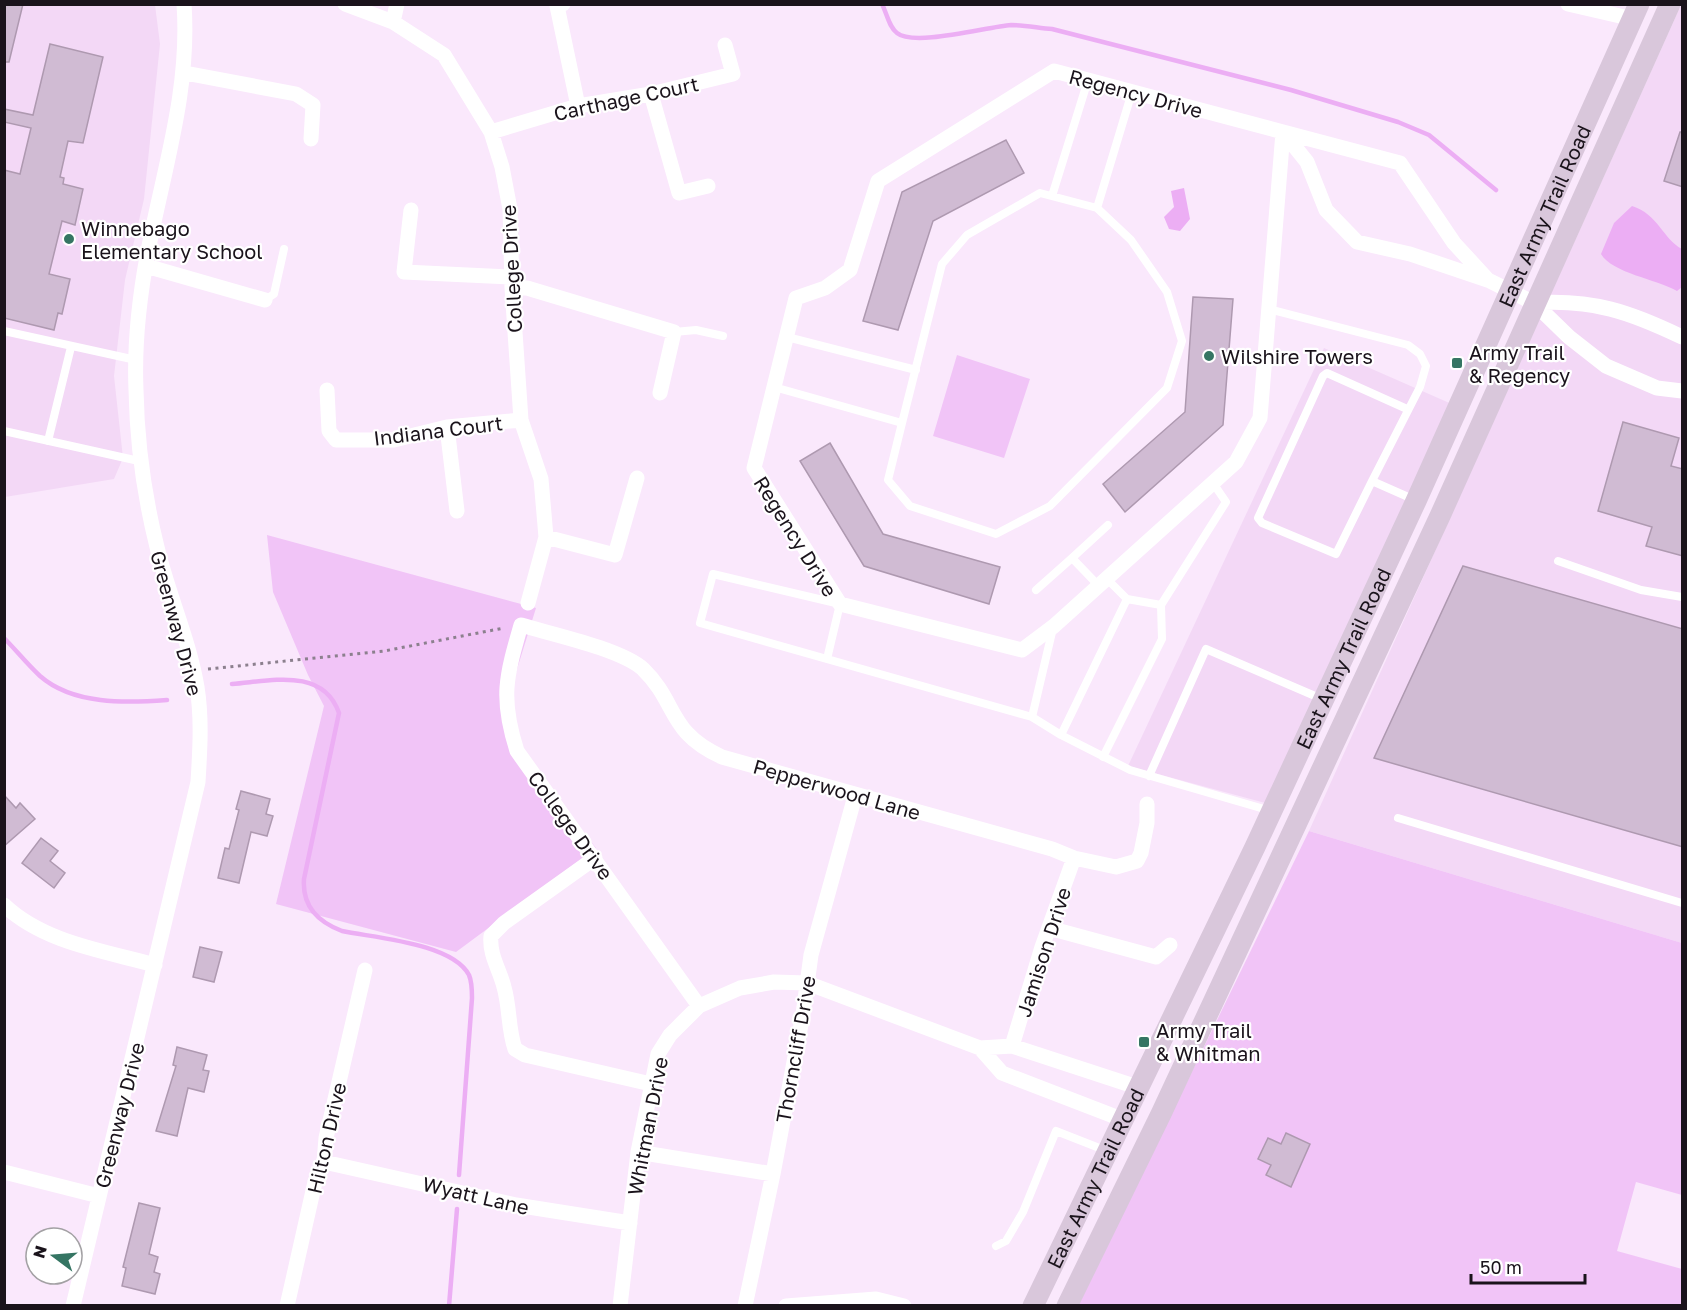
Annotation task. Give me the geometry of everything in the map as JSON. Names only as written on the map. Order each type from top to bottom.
[{"type":"main road","name":"East Army Trail Road","points":[[1067,1305],[1236,956],[1440,516],[1670,4]]},
{"type":"main road","name":"East Army Trail Road","points":[[1033,1305],[1272,812],[1416,501],[1636,12]]},
{"type":"street","name":"College Drive","points":[[345,4],[393,22],[444,56],[491,132],[502,167],[510,209],[512,282],[521,420],[541,479],[546,537],[528,603]]},
{"type":"street","points":[[393,22],[397,4]]},
{"type":"street","points":[[562,4],[557,6],[578,106]]},
{"type":"street","points":[[1568,4],[1636,12]]},
{"type":"street","name":"Greenway Drive","points":[[74,1305],[198,782],[200,729],[193,670],[157,549],[140,461],[136,360],[146,266],[185,73],[185,5]]},
{"type":"street","name":"Carthage Court","points":[[491,132],[578,106],[651,94],[733,74],[724,45]]},
{"type":"street","name":"Regency Drive","points":[[1283,132],[1260,418],[1236,462],[1101,581],[1054,626],[1022,650],[840,604],[753,468],[796,298],[825,288],[850,270],[878,181],[1054,71],[1400,163],[1454,243],[1488,280]]},
{"type":"street","points":[[185,73],[296,94],[314,105],[311,139]]},
{"type":"street","points":[[651,94],[679,193],[708,186]]},
{"type":"street","name":"Regency Drive","points":[[1283,132],[1307,162],[1326,210],[1357,242],[1410,254],[1488,280],[1534,303],[1569,337],[1606,366],[1657,388],[1683,391]]},
{"type":"street","points":[[411,210],[404,272],[512,282],[674,332],[660,393]]},
{"type":"street","points":[[146,266],[265,300]]},
{"type":"street","name":"Regency Drive","points":[[1534,303],[1568,301],[1604,307],[1643,317],[1683,337]]},
{"type":"street","name":"Indiana Court","points":[[327,390],[329,431],[336,440],[394,440],[447,427],[521,420]]},
{"type":"street","points":[[447,427],[457,511]]},
{"type":"street","points":[[546,537],[615,555],[637,478]]},
{"type":"street","name":"College Drive","points":[[521,625],[506,678],[505,698],[507,720],[516,751],[699,1006]]},
{"type":"street","name":"Pepperwood Lane","points":[[521,625],[620,656],[642,668],[659,689],[675,721],[687,736],[704,749],[722,757],[855,796],[1052,849],[1074,858],[1116,867],[1137,861],[1141,853],[1147,823],[1147,804]]},
{"type":"street","name":"Thorncliff Drive","points":[[745,1305],[773,1174],[811,955],[855,796]]},
{"type":"street","points":[[595,858],[504,923],[491,936],[492,952],[506,994],[510,1033],[515,1049],[525,1055],[651,1084]]},
{"type":"street","name":"Jamison Drive","points":[[1012,1046],[1049,928],[1074,858]]},
{"type":"street","points":[[4,905],[32,926],[56,937],[155,965]]},
{"type":"street","points":[[1049,928],[1156,957],[1170,945]]},
{"type":"street","name":"Hilton Drive","points":[[287,1305],[315,1182],[324,1162],[326,1138],[365,970]]},
{"type":"street","name":"Whitman Drive","points":[[621,1305],[638,1152],[658,1054],[670,1035],[699,1006],[749,986],[774,982],[807,982],[980,1048],[1012,1046],[1140,1088]]},
{"type":"street","name":"Whitman Drive","points":[[980,1048],[1002,1073],[1124,1120]]},
{"type":"street","points":[[638,1152],[773,1174]]},
{"type":"street","name":"Wyatt Lane","points":[[324,1162],[516,1205],[630,1223]]},
{"type":"street","points":[[4,1172],[99,1196]]},
{"type":"street","points":[[786,1305],[876,1299],[904,1305]]},
{"type":"lane","points":[[1052,196],[1088,80]]},
{"type":"lane","points":[[1097,208],[1132,92]]},
{"type":"lane","points":[[1040,193],[1052,196],[1097,208],[1131,240],[1167,292],[1182,341],[1167,388],[1050,506],[996,534],[910,506],[888,480],[942,264],[967,235],[1040,193]]},
{"type":"lane","points":[[265,300],[274,294],[284,249]]},
{"type":"lane","points":[[1269,309],[1408,345],[1420,354],[1426,366],[1420,387],[1336,554],[1262,523],[1258,514],[1323,376],[1328,374],[1356,385],[1407,409]]},
{"type":"lane","points":[[674,332],[696,330],[723,336]]},
{"type":"lane","points":[[4,332],[136,360]]},
{"type":"lane","points":[[787,337],[916,370]]},
{"type":"lane","points":[[48,441],[71,347]]},
{"type":"lane","points":[[774,387],[902,423]]},
{"type":"lane","points":[[4,431],[140,461]]},
{"type":"lane","points":[[1372,481],[1416,501]]},
{"type":"lane","points":[[1103,757],[1162,639],[1161,605],[1226,502],[1213,482]]},
{"type":"lane","points":[[1036,590],[1108,525]]},
{"type":"lane","points":[[1072,558],[1127,599],[1161,605]]},
{"type":"lane","points":[[1558,561],[1641,590],[1683,597]]},
{"type":"lane","points":[[827,659],[840,604],[713,574],[700,623],[827,659],[1032,717],[1061,735],[1130,770],[1272,812]]},
{"type":"lane","points":[[1061,735],[1127,599]]},
{"type":"lane","points":[[1032,717],[1054,626]]},
{"type":"lane","points":[[1149,776],[1206,649],[1324,700]]},
{"type":"lane","points":[[1398,818],[1683,903]]},
{"type":"lane","points":[[996,1246],[1006,1241],[1023,1212],[1056,1131],[1109,1151]]},
{"type":"path","points":[[193,670],[384,651],[521,625]]},
{"type":"shaded area","name":"Winnebago Elementary School","points":[[5,5],[155,5],[160,44],[144,199],[125,280],[114,376],[123,458],[114,479],[5,497]]},
{"type":"shaded area","points":[[1682,5],[1682,943],[1309,831]]},
{"type":"shaded area","points":[[1184,188],[1190,219],[1180,231],[1169,229],[1164,217],[1174,207],[1171,191]]},
{"type":"shaded area","points":[[1632,206],[1654,220],[1675,245],[1682,249],[1682,287],[1677,291],[1624,271],[1607,261],[1601,254],[1614,223]]},
{"type":"shaded area","points":[[1324,348],[1454,405],[1269,804],[1128,766]]},
{"type":"shaded area","points":[[957,355],[1030,379],[1004,458],[933,436]]},
{"type":"shaded area","points":[[267,535],[536,608],[513,682],[512,708],[519,748],[596,848],[456,952],[276,904],[324,706],[308,675],[273,592]]},
{"type":"shaded area","points":[[1309,831],[1682,943],[1682,1195],[1636,1182],[1617,1251],[1682,1269],[1682,1305],[1078,1306]],"holes":[[[1287,1133],[1310,1144],[1291,1187],[1267,1176],[1271,1165],[1258,1159],[1268,1138],[1281,1144]]]},
{"type":"building","points":[[4,4],[23,4],[9,62],[4,62]]},
{"type":"building","points":[[50,44],[103,57],[83,143],[68,141],[60,177],[64,178],[63,184],[83,189],[75,225],[62,221],[49,274],[70,279],[62,314],[58,313],[54,330],[4,318],[4,170],[20,174],[31,128],[4,122],[4,109],[33,115]]},
{"type":"building","points":[[1680,132],[1683,132],[1683,187],[1664,181]]},
{"type":"building","points":[[1006,140],[1024,173],[933,221],[898,330],[863,321],[902,192]]},
{"type":"building","name":"Wilshire Towers","points":[[1193,297],[1233,299],[1223,425],[1125,512],[1103,484],[1185,412]]},
{"type":"building","points":[[1623,422],[1679,438],[1671,466],[1683,469],[1683,556],[1646,546],[1652,527],[1598,511]]},
{"type":"building","points":[[830,443],[883,534],[1000,567],[989,604],[864,566],[800,461]]},
{"type":"building","points":[[1463,566],[1683,629],[1683,847],[1374,758]]},
{"type":"building","points":[[241,791],[270,799],[266,814],[273,816],[267,836],[251,832],[239,883],[218,878],[225,848],[229,849],[239,810],[236,809]]},
{"type":"building","points":[[4,795],[16,808],[20,803],[35,819],[4,846]]},
{"type":"building","points":[[41,838],[58,851],[50,861],[65,873],[54,888],[22,863]]},
{"type":"building","points":[[200,947],[222,952],[214,982],[193,977]]},
{"type":"building","points":[[177,1047],[207,1055],[203,1070],[209,1071],[204,1092],[188,1088],[177,1136],[156,1131],[176,1066],[173,1065]]},
{"type":"building","points":[[1286,1133],[1310,1144],[1291,1187],[1266,1175],[1271,1165],[1258,1159],[1268,1138],[1281,1144]]},
{"type":"building","points":[[139,1203],[160,1208],[149,1254],[158,1257],[154,1272],[160,1274],[155,1294],[122,1286],[126,1268],[123,1267]]},
{"type":"waterway","points":[[882,4],[892,27],[897,33],[906,37],[934,37],[1011,25],[1052,29],[1291,90],[1398,122],[1429,135],[1496,190]]},
{"type":"waterway","points":[[4,638],[40,676],[68,692],[100,700],[134,702],[167,700]]},
{"type":"waterway","points":[[232,684],[279,680],[308,683],[321,689],[331,698],[339,713],[304,879],[306,897],[313,912],[326,923],[342,931],[430,949],[460,964],[469,975],[472,998],[459,1175]]},
{"type":"waterway","points":[[449,1306],[457,1209]]},
{"type":"place","name":"Winnebago Elementary School","points":[[69,239]]},
{"type":"place","name":"Wilshire Towers","points":[[1209,356]]},
{"type":"place","name":"Army Trail & Regency","points":[[1457,363]]},
{"type":"place","name":"Army Trail & Whitman","points":[[1144,1042]]}]
